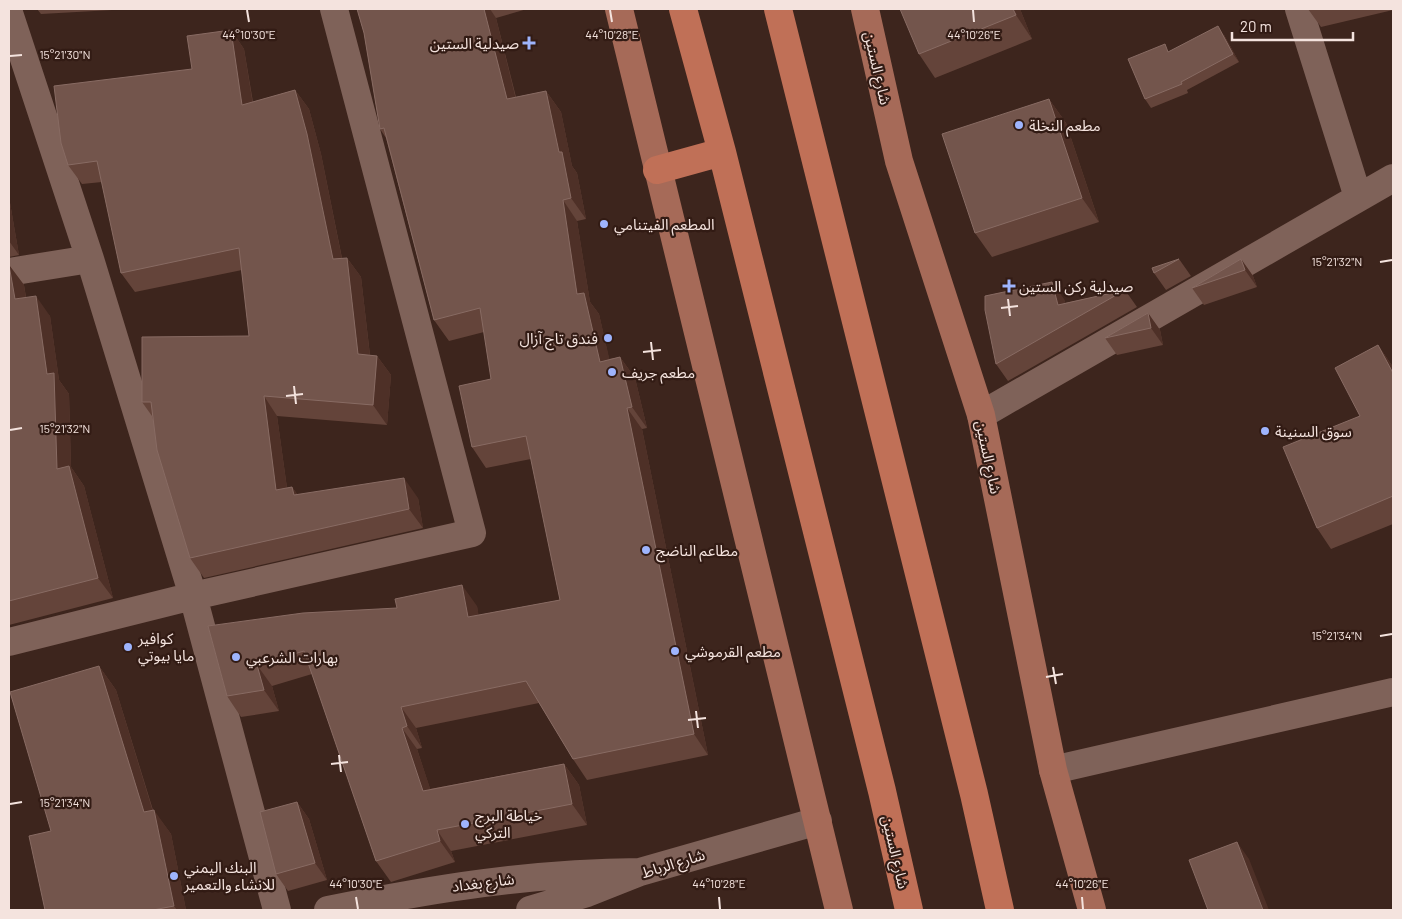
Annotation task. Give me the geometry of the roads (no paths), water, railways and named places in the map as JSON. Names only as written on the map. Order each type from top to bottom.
[{"type":"highway","name":"شارع الستين","points":[[683,9],[722,152],[882,791],[909,910]]},
{"type":"highway","points":[[778,9],[969,775],[1000,910]]},
{"type":"highway","points":[[657,170],[722,152]]},
{"type":"main road","points":[[619,9],[818,821],[838,910]]},
{"type":"main road","name":"شارع الستين","points":[[865,9],[899,161],[981,415],[1053,770],[1092,910]]},
{"type":"street","points":[[9,642],[193,596],[472,533],[334,9]]},
{"type":"street","points":[[1299,9],[1358,196]]},
{"type":"street","points":[[9,13],[90,259],[193,596],[277,910]]},
{"type":"street","points":[[981,415],[1358,196],[1393,178]]},
{"type":"street","points":[[9,272],[90,259]]},
{"type":"street","points":[[1053,770],[1393,692]]},
{"type":"street","name":"شارع الرباط","points":[[530,910],[587,893],[640,872],[818,821]]},
{"type":"street","name":"شارع بغداد","points":[[328,910],[449,886],[512,878],[576,872],[640,872]]},
{"type":"place","name":"صيدلية الستين","points":[[529,43]]},
{"type":"place","name":"مطعم النخلة","points":[[1019,125]]},
{"type":"place","name":"المطعم الفيتنامي","points":[[604,224]]},
{"type":"place","name":"صيدلية ركن الستين","points":[[1009,286]]},
{"type":"place","name":"فندق تاج آزال","points":[[608,338]]},
{"type":"place","name":"مطعم جريف","points":[[612,372]]},
{"type":"place","name":"سوق السنينة","points":[[1265,431]]},
{"type":"place","name":"مطاعم الناضج","points":[[646,550]]},
{"type":"place","name":"كوافير مايا بيوتي","points":[[128,647]]},
{"type":"place","name":"مطعم القرموشي","points":[[675,651]]},
{"type":"place","name":"بهارات الشرعبي","points":[[236,657]]},
{"type":"place","name":"خياطة البرج التركي","points":[[465,824]]},
{"type":"place","name":"البنك اليمني للانشاء والتعمير","points":[[174,876]]}]
